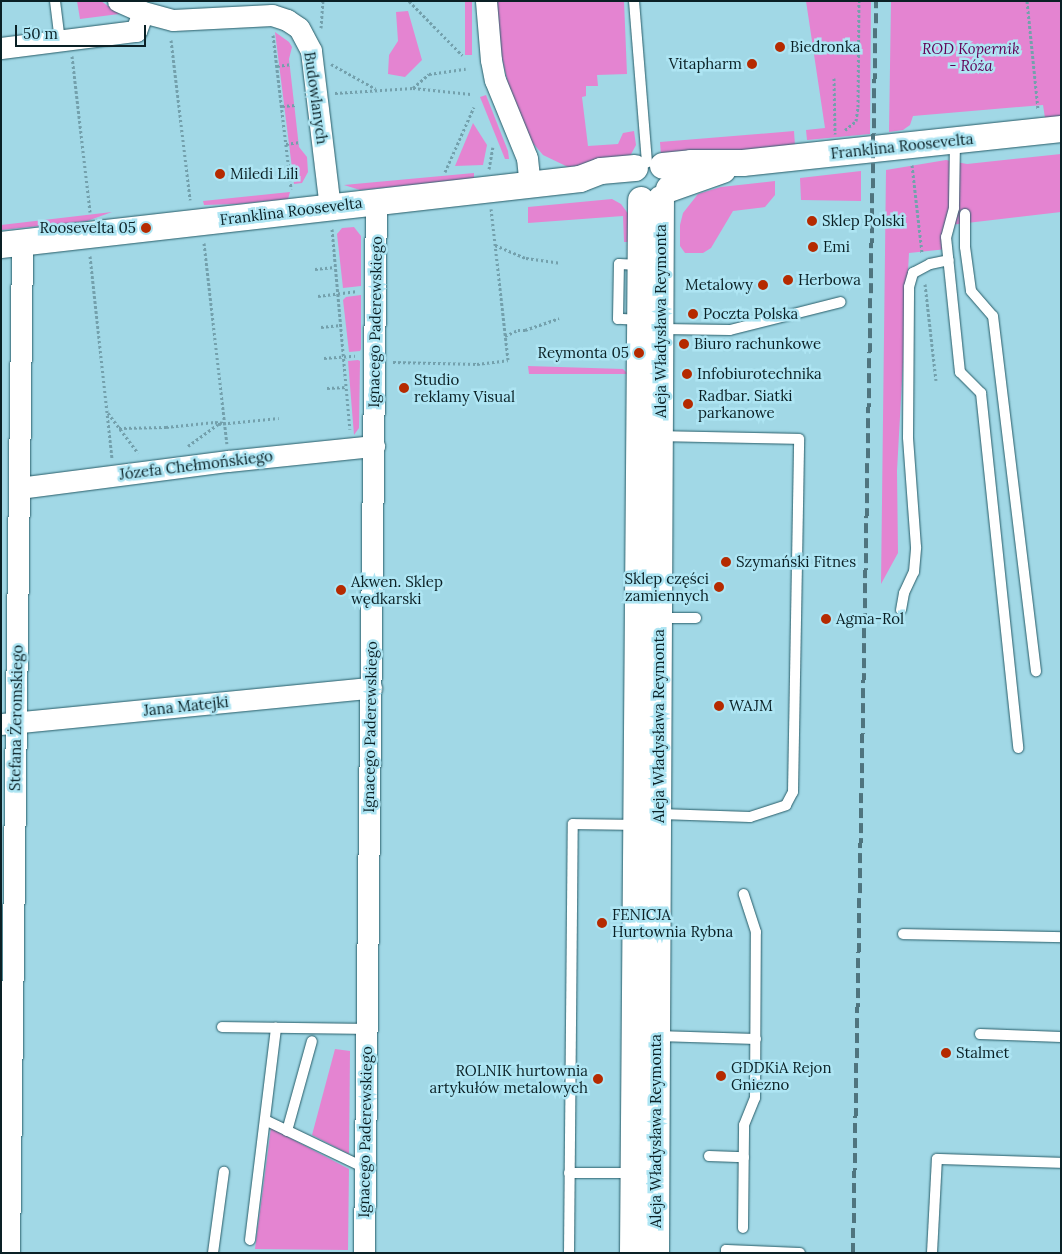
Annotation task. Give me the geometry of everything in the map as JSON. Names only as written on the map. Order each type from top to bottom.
[{"type":"street","name":"Budowlanych","points":[[118,1],[143,12],[173,20],[272,16],[287,20],[298,28],[310,51],[331,215]]},
{"type":"street","points":[[486,1],[491,60],[495,80],[527,158],[530,185]]},
{"type":"street","points":[[1,48],[66,46],[136,31],[143,12]]},
{"type":"street","name":"Franklina Roosevelta","points":[[12,244],[331,215],[376,202],[580,179],[654,181],[743,163],[1050,130]]},
{"type":"street","name":"Aleja Władysława Reymonta","points":[[651,265],[668,206],[675,194],[654,181],[651,265],[654,323],[650,436],[651,821]]},
{"type":"street","name":"Ignacego Paderewskiego","points":[[364,1253],[376,202]]},
{"type":"street","name":"Stefana Żeromskiego","points":[[10,1253],[9,723],[19,488],[12,244]]},
{"type":"street","name":"Aleja Władysława Reymonta","points":[[633,1253],[645,1173],[651,821],[659,618],[650,436]]},
{"type":"street","name":"Józefa Chełmońskiego","points":[[19,488],[228,461],[374,446]]},
{"type":"street","name":"Jana Matejki","points":[[9,723],[370,688]]},
{"type":"street","name":"Aleja Władysława Reymonta","points":[[645,1173],[656,1253]]},
{"type":"lane","points":[[56,1],[66,46]]},
{"type":"lane","points":[[634,1],[654,181]]},
{"type":"lane","points":[[955,141],[954,208],[946,237],[960,372],[982,393],[1018,748]]},
{"type":"lane","points":[[964,214],[965,247],[971,291],[993,316],[1036,671]]},
{"type":"lane","points":[[901,610],[904,593],[914,572],[916,547],[908,437],[909,287],[913,273],[930,264],[949,260]]},
{"type":"lane","points":[[654,323],[730,330],[840,302]]},
{"type":"lane","points":[[569,1253],[573,824],[750,817],[786,805],[793,792],[799,439],[650,436]]},
{"type":"lane","points":[[659,618],[696,618]]},
{"type":"lane","points":[[743,1228],[744,1125],[755,1098],[756,1039],[756,932],[744,894]]},
{"type":"lane","points":[[903,934],[1061,938]]},
{"type":"lane","points":[[222,1027],[366,1029]]},
{"type":"lane","points":[[250,1240],[276,1028]]},
{"type":"lane","points":[[980,1034],[1061,1037]]},
{"type":"lane","points":[[646,1036],[756,1039]]},
{"type":"lane","points":[[287,1131],[312,1041]]},
{"type":"lane","points":[[265,1120],[365,1168]]},
{"type":"lane","points":[[709,1156],[744,1157]]},
{"type":"lane","points":[[932,1253],[937,1159],[1061,1163]]},
{"type":"lane","points":[[213,1253],[224,1172]]},
{"type":"lane","points":[[570,1172],[645,1173]]},
{"type":"lane","points":[[726,1253],[726,1250],[800,1253]]},
{"type":"path","points":[[321,34],[323,1]]},
{"type":"path","points":[[409,1],[462,55]]},
{"type":"path","points":[[834,78],[835,139],[856,121],[858,107],[859,1]]},
{"type":"path","points":[[1027,1],[1050,130]]},
{"type":"path","points":[[273,28],[291,189]]},
{"type":"path","points":[[171,40],[190,200]]},
{"type":"path","points":[[66,46],[90,212]]},
{"type":"path","points":[[324,60],[377,89]]},
{"type":"path","points":[[277,66],[292,64]]},
{"type":"path","points":[[413,88],[430,74],[466,69]]},
{"type":"path","points":[[329,94],[377,89],[413,88],[471,94]]},
{"type":"path","points":[[282,106],[296,105]]},
{"type":"path","points":[[445,172],[474,107]]},
{"type":"path","points":[[286,144],[300,142]]},
{"type":"path","points":[[490,176],[489,168],[493,147]]},
{"type":"path","points":[[390,362],[477,364],[508,360],[491,207]]},
{"type":"path","points":[[331,215],[351,437]]},
{"type":"path","points":[[204,244],[228,461]]},
{"type":"path","points":[[495,245],[526,258],[560,263]]},
{"type":"path","points":[[90,253],[113,476]]},
{"type":"path","points":[[315,269],[335,267]]},
{"type":"path","points":[[318,296],[364,290]]},
{"type":"path","points":[[505,336],[518,330],[525,330],[559,318]]},
{"type":"path","points":[[321,327],[341,325]]},
{"type":"path","points":[[324,358],[363,355]]},
{"type":"path","points":[[327,388],[346,387]]},
{"type":"path","points":[[107,412],[138,454]]},
{"type":"path","points":[[188,446],[218,424],[279,418]]},
{"type":"path","points":[[119,428],[225,423]]},
{"type":"green space","points":[[77,1],[101,1],[119,14],[80,19]]},
{"type":"green space","points":[[465,1],[472,1],[472,55],[465,55]]},
{"type":"green space","points":[[495,1],[624,1],[627,74],[597,75],[598,86],[586,86],[586,96],[582,97],[588,146],[618,144],[623,133],[634,131],[636,145],[628,160],[568,167],[543,155],[532,142],[510,93],[496,31]]},
{"type":"green space","points":[[806,1],[871,1],[870,134],[807,140],[806,130],[825,128]]},
{"type":"green space","name":"ROD Kopernik - Róża","points":[[891,1],[1061,1],[1061,117],[1045,118],[1043,105],[913,116],[910,125],[903,130],[889,132]]},
{"type":"green space","points":[[408,11],[422,60],[405,77],[388,74],[389,55],[398,41],[396,12]]},
{"type":"green space","points":[[275,32],[289,42],[292,47],[289,59],[299,147],[307,157],[308,172],[302,183],[294,184]]},
{"type":"green space","points":[[486,95],[508,151],[509,159],[505,159],[480,97]]},
{"type":"green space","points":[[473,123],[487,145],[483,165],[455,166]]},
{"type":"green space","points":[[794,131],[795,146],[666,158],[661,155],[660,142]]},
{"type":"green space","points":[[1061,154],[1061,212],[950,225],[947,249],[909,253],[897,471],[898,553],[881,584],[886,170],[946,160],[967,164]]},
{"type":"green space","points":[[861,171],[861,201],[801,200],[800,178]]},
{"type":"green space","points":[[474,173],[474,179],[360,190],[344,185]]},
{"type":"green space","points":[[775,181],[775,195],[765,207],[733,211],[711,248],[703,253],[685,253],[680,246],[680,225],[683,213],[698,194],[721,187]]},
{"type":"green space","points":[[290,192],[288,199],[204,205],[203,201]]},
{"type":"green space","points":[[612,199],[621,204],[629,215],[628,242],[624,242],[623,216],[528,223],[528,207]]},
{"type":"green space","points":[[112,212],[87,221],[1,230],[1,225]]},
{"type":"green space","points":[[354,227],[361,236],[361,286],[343,288],[337,234],[342,228]]},
{"type":"green space","points":[[361,295],[361,349],[360,351],[349,352],[343,300],[346,297]]},
{"type":"green space","points":[[348,361],[360,361],[359,428],[354,435]]},
{"type":"green space","points":[[528,366],[623,369],[628,374],[529,374]]},
{"type":"green space","points":[[335,1049],[350,1051],[349,1154],[312,1135]]},
{"type":"green space","points":[[271,1128],[349,1169],[348,1250],[255,1249]]},
{"type":"railway","points":[[853,1253],[876,1]]},
{"type":"place","name":"Biedronka","points":[[780,47]]},
{"type":"place","name":"Vitapharm","points":[[752,64]]},
{"type":"place","name":"Miledi Lili","points":[[220,174]]},
{"type":"place","name":"Sklep Polski","points":[[812,221]]},
{"type":"place","name":"Roosevelta 05","points":[[146,228]]},
{"type":"place","name":"Emi","points":[[813,247]]},
{"type":"place","name":"Herbowa","points":[[788,280]]},
{"type":"place","name":"Metalowy","points":[[763,285]]},
{"type":"place","name":"Poczta Polska","points":[[693,314]]},
{"type":"place","name":"Biuro rachunkowe","points":[[684,344]]},
{"type":"place","name":"Reymonta 05","points":[[639,353]]},
{"type":"place","name":"Infobiurotechnika","points":[[687,374]]},
{"type":"place","name":"Studio reklamy Visual","points":[[404,388]]},
{"type":"place","name":"Radbar. Siatki parkanowe","points":[[688,404]]},
{"type":"place","name":"Szymański Fitnes","points":[[726,562]]},
{"type":"place","name":"Sklep części zamiennych","points":[[719,587]]},
{"type":"place","name":"Akwen. Sklep wędkarski","points":[[341,590]]},
{"type":"place","name":"Agma-Rol","points":[[826,619]]},
{"type":"place","name":"WAJM","points":[[719,706]]},
{"type":"place","name":"FENICJA Hurtownia Rybna","points":[[602,923]]},
{"type":"place","name":"Stalmet","points":[[946,1053]]},
{"type":"place","name":"GDDKiA Rejon Gniezno","points":[[721,1076]]},
{"type":"place","name":"ROLNIK hurtownia artykułów metalowych","points":[[598,1079]]}]
